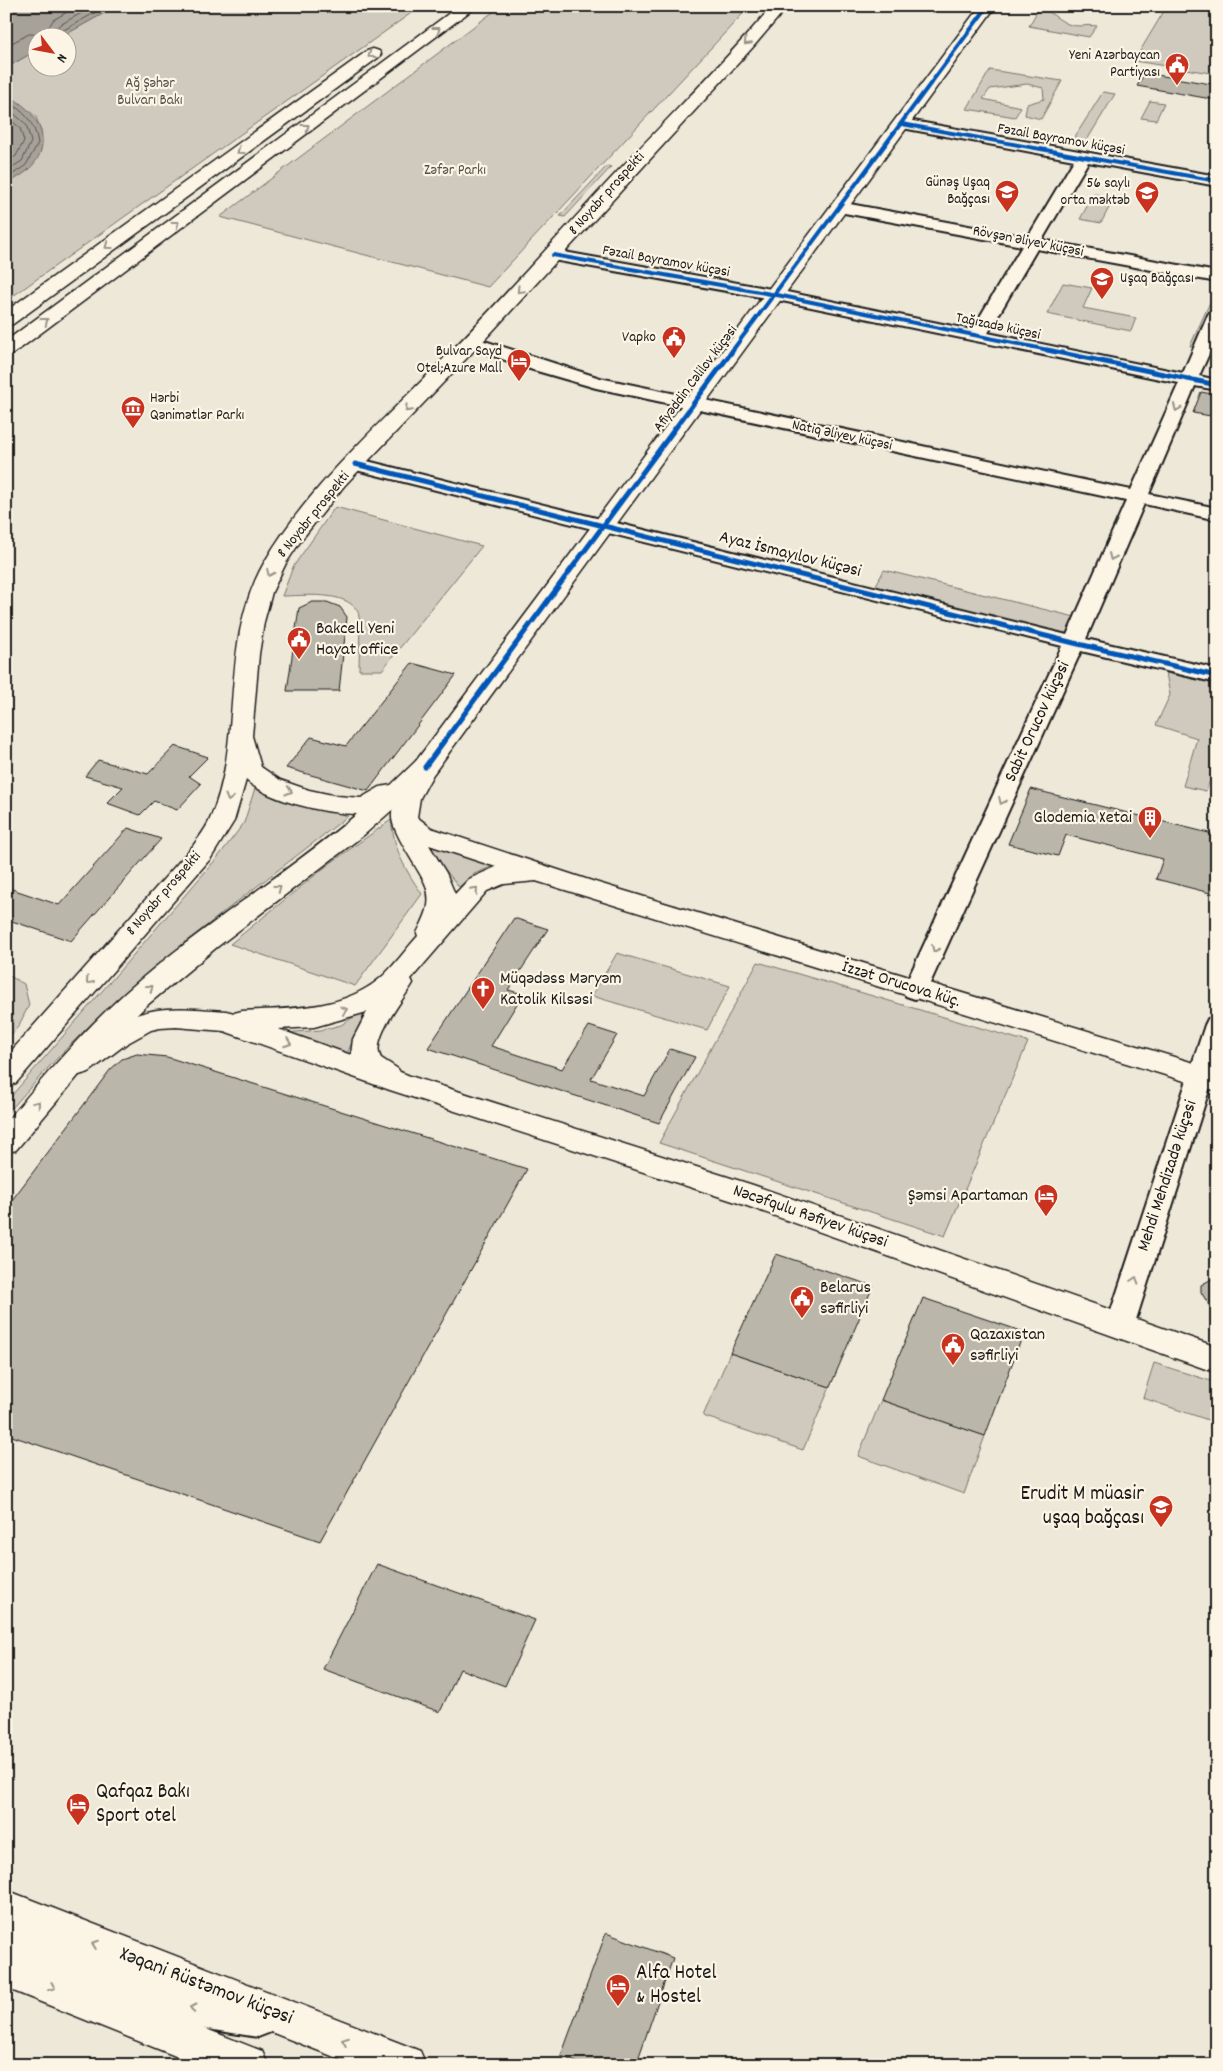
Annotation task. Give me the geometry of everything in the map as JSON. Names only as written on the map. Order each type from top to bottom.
[{"type":"main road","points":[[6,350],[469,6]]},
{"type":"main road","name":"8 Noyabr prospekti","points":[[6,1076],[202,852],[223,818],[231,792],[241,733],[253,618],[264,584],[293,537],[355,464],[553,255],[780,6]]},
{"type":"main road","name":"Afiyəddin Cəlilov küçəsi","points":[[425,767],[988,6]]},
{"type":"main road","points":[[6,320],[383,47]]},
{"type":"main road","points":[[241,733],[249,768],[257,777],[280,788],[334,804],[348,806],[371,803],[425,767]]},
{"type":"main road","points":[[400,1083],[371,1066],[365,1056],[365,1047],[379,1015],[418,955],[439,916],[443,899],[441,889],[409,834],[404,820],[404,812],[409,794],[425,767]]},
{"type":"main road","points":[[6,1142],[85,1048],[137,999],[378,812],[425,767]]},
{"type":"main road","points":[[404,820],[416,830],[434,838],[547,875]]},
{"type":"main road","points":[[54,1084],[116,1037],[142,1023],[176,1017],[226,1021],[261,1021],[314,1017],[357,1005],[394,981],[478,885],[500,875],[524,873],[547,875]]},
{"type":"main road","name":"İzzət Orucova küç.","points":[[547,875],[915,990],[1209,1078]]},
{"type":"main road","points":[[226,1021],[400,1083]]},
{"type":"main road","name":"Nəcəfqulu Rəfiyev küçəsi","points":[[400,1083],[717,1185],[1217,1360]]},
{"type":"main road","name":"Xəqani Rüstəmov küçəsi","points":[[6,1909],[406,2065]]},
{"type":"main road","points":[[10,1968],[248,2065]]},
{"type":"street","name":"Fəzail Bayramov küçəsi","points":[[902,124],[1217,181]]},
{"type":"street","points":[[978,335],[1083,157]]},
{"type":"street","name":"Rövşən Əliyev küçəsi","points":[[838,207],[1217,277]]},
{"type":"street","name":"Fəzail Bayramov küçəsi","points":[[553,255],[774,294]]},
{"type":"street","name":"Tağızadə küçəsi","points":[[774,294],[1217,385]]},
{"type":"street","name":"Sabit Orucov küçəsi","points":[[915,990],[1139,498],[1217,315]]},
{"type":"street","name":"Natiq Əliyev küçəsi","points":[[472,342],[567,375],[693,404],[1217,514]]},
{"type":"street","name":"Ayaz İsmayılov küçəsi","points":[[355,464],[603,524],[1074,643],[1217,676]]},
{"type":"street","name":"Mehdi Mehdizadə küçəsi","points":[[1120,1326],[1209,1078],[1217,1025]]},
{"type":"street","points":[[10,1968],[21,1946],[39,1949],[194,2009],[310,2027]]},
{"type":"green space","name":"Ağ Şəhər Bulvarı Bakı","points":[[117,6],[421,6],[6,301],[6,185],[30,169],[42,134],[36,117],[6,95],[6,68],[28,55],[28,78],[78,78],[77,28]]},
{"type":"green space","name":"Zəfər Parkı","points":[[501,6],[750,6],[488,287],[220,217]]},
{"type":"green space","points":[[1040,6],[1068,24],[1075,26],[1097,26],[1089,37],[1029,26]]},
{"type":"green space","points":[[1167,6],[1217,6],[1217,74],[1134,61]]},
{"type":"green space","points":[[990,70],[1062,81],[1041,119],[1025,115],[1027,104],[1044,99],[1043,88],[1027,84],[990,89],[983,99],[1021,107],[1015,117],[967,109]]},
{"type":"green space","points":[[1103,92],[1115,94],[1084,145],[1071,143]]},
{"type":"green space","points":[[1150,101],[1164,103],[1156,120],[1141,118]]},
{"type":"green space","points":[[607,166],[611,167],[565,217],[560,216]]},
{"type":"green space","points":[[1094,194],[1114,198],[1101,223],[1080,219]]},
{"type":"green space","points":[[1063,283],[1092,288],[1083,308],[1136,318],[1131,331],[1047,314]]},
{"type":"green space","points":[[1217,287],[1217,308],[1200,349],[1190,346]]},
{"type":"green space","points":[[335,507],[482,546],[382,670],[359,670],[359,616],[352,605],[334,597],[312,595],[282,596],[293,567]]},
{"type":"green space","points":[[884,570],[1075,617],[1067,635],[875,587]]},
{"type":"green space","points":[[1166,673],[1217,684],[1217,763],[1206,791],[1183,786],[1197,738],[1156,725],[1170,695]]},
{"type":"green space","points":[[255,788],[348,816],[215,919],[117,1000],[65,1050],[6,1115],[6,1102],[218,857],[244,823]]},
{"type":"green space","points":[[391,820],[401,859],[422,894],[355,986],[230,944],[329,864]]},
{"type":"green space","points":[[425,844],[494,866],[474,874],[459,887]]},
{"type":"green space","points":[[617,953],[730,986],[707,1030],[592,996]]},
{"type":"green space","points":[[758,962],[1028,1042],[945,1236],[659,1143]]},
{"type":"green space","points":[[6,974],[24,984],[29,1005],[18,1027],[6,1040]]},
{"type":"green space","points":[[366,1009],[347,1054],[283,1033],[321,1030],[341,1025]]},
{"type":"green space","points":[[730,1353],[830,1387],[803,1450],[703,1416]]},
{"type":"green space","points":[[1154,1363],[1217,1383],[1217,1423],[1143,1398]]},
{"type":"green space","points":[[881,1400],[985,1436],[964,1494],[858,1456]]},
{"type":"water","points":[[6,6],[117,6],[77,28],[28,28],[28,55],[6,68]]},
{"type":"water","points":[[6,95],[26,108],[34,117],[42,138],[37,159],[27,171],[6,185]]},
{"type":"building","name":"Yeni Azərbaycan Partiyası","points":[[1145,73],[1217,85],[1217,100],[1137,86]]},
{"type":"building","points":[[1201,392],[1217,395],[1217,417],[1193,413]]},
{"type":"building","points":[[312,602],[327,602],[340,607],[347,617],[339,691],[287,691],[299,608]]},
{"type":"building","points":[[412,663],[456,675],[368,791],[286,768],[311,737],[346,746]]},
{"type":"building","points":[[175,746],[208,757],[189,776],[201,784],[177,810],[154,801],[140,815],[107,803],[123,787],[85,776],[98,760],[148,774]]},
{"type":"building","name":"Glodemia Xetai","points":[[1031,789],[1217,835],[1217,885],[1214,894],[1156,879],[1163,859],[1066,835],[1058,856],[1008,844]]},
{"type":"building","points":[[128,828],[161,839],[71,941],[6,919],[6,887],[59,905]]},
{"type":"building","name":"Müqədəss Məryəm Katolik Kilsəsi","points":[[514,918],[548,929],[508,990],[523,994],[491,1046],[562,1069],[589,1026],[617,1035],[591,1079],[644,1096],[670,1049],[695,1057],[659,1123],[428,1048]]},
{"type":"building","points":[[137,1054],[167,1057],[527,1169],[320,1541],[6,1434],[6,1208],[110,1070],[122,1059]]},
{"type":"building","name":"Belarus səfirliyi","points":[[776,1254],[873,1286],[830,1387],[730,1353]]},
{"type":"building","points":[[1217,1276],[1217,1318],[1201,1292],[1201,1285]]},
{"type":"building","name":"Qazaxıstan səfirliyi","points":[[923,1298],[1024,1332],[985,1436],[881,1400]]},
{"type":"building","points":[[377,1564],[535,1620],[505,1686],[460,1669],[440,1712],[323,1669]]},
{"type":"building","name":"Alfa Hotel & Hostel","points":[[606,1933],[673,1958],[636,2065],[584,2065],[561,2056]]},
{"type":"cycle path","points":[[425,767],[988,6]]},
{"type":"cycle path","points":[[902,124],[1217,181]]},
{"type":"cycle path","points":[[553,255],[782,296],[1217,385]]},
{"type":"cycle path","points":[[355,464],[1074,643],[1217,676]]},
{"type":"place","name":"Yeni Azərbaycan Partiyası","points":[[1177,86]]},
{"type":"place","name":"Günəş Uşaq Bağçası","points":[[1007,213]]},
{"type":"place","name":"56 saylı orta məktəb","points":[[1147,214]]},
{"type":"place","name":"Uşaq Bağçası","points":[[1102,300]]},
{"type":"place","name":"Vapko","points":[[674,359]]},
{"type":"place","name":"Bulvar Sayd Otel;Azure Mall","points":[[519,382]]},
{"type":"place","name":"Hərbi Qənimətlər Parkı","points":[[133,429]]},
{"type":"place","name":"Bakcell Yeni Hayat office","points":[[299,660]]},
{"type":"place","name":"Glodemia Xetai","points":[[1150,839]]},
{"type":"place","name":"Müqədəss Məryəm Katolik Kilsəsi","points":[[483,1010]]},
{"type":"place","name":"Şəmsi Apartaman","points":[[1046,1217]]},
{"type":"place","name":"Belarus səfirliyi","points":[[802,1319]]},
{"type":"place","name":"Qazaxıstan səfirliyi","points":[[953,1366]]},
{"type":"place","name":"Erudit M müasir uşaq bağçası","points":[[1161,1528]]},
{"type":"place","name":"Qafqaz Bakı Sport otel","points":[[78,1826]]},
{"type":"place","name":"Alfa Hotel & Hostel","points":[[618,2007]]}]
